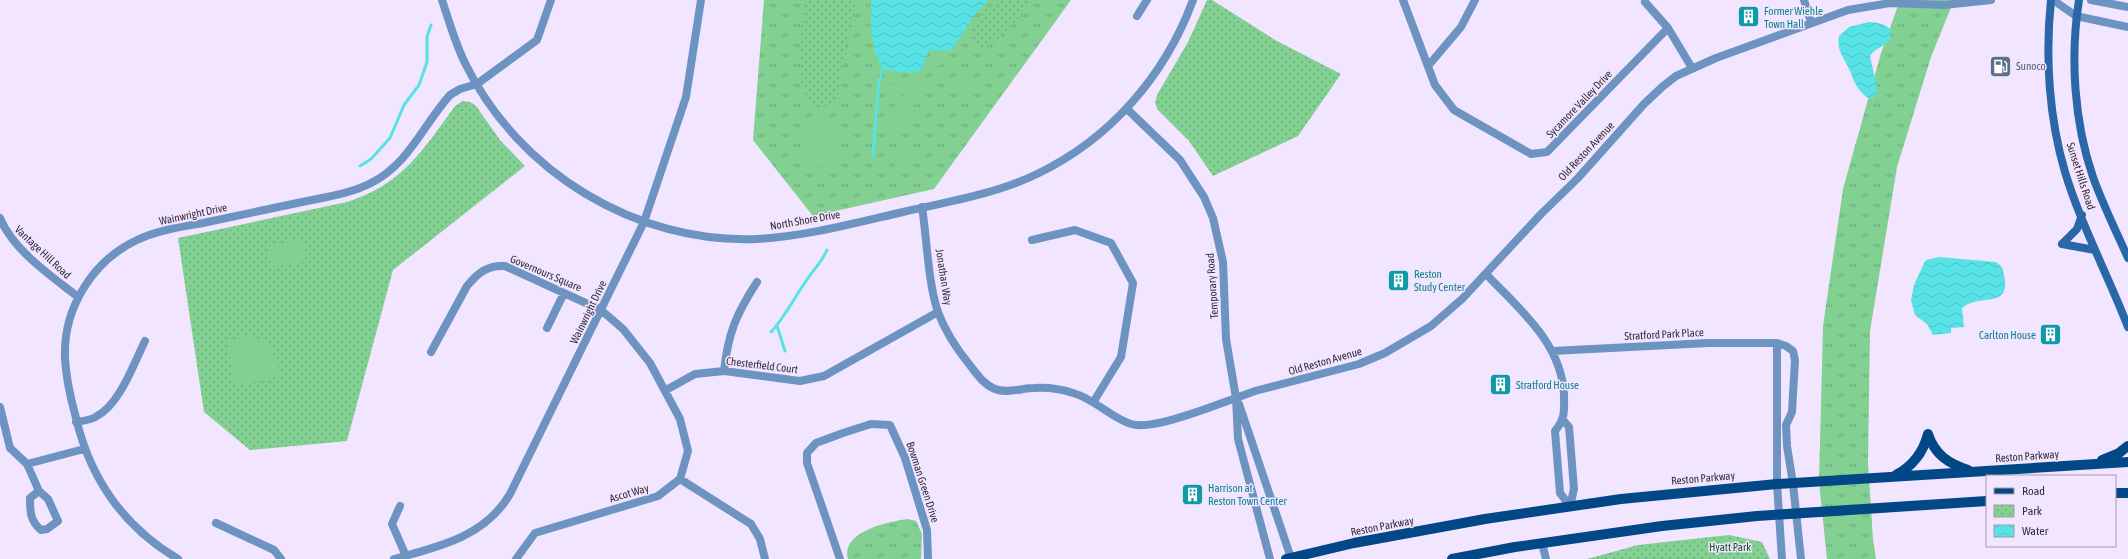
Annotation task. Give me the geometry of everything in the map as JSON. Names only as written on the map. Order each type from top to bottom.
[{"type":"main road","name":"Sunset Hills Road","points":[[2052,0],[2049,60],[2057,135],[2066,173],[2095,250],[2128,327]]},
{"type":"main road","name":"Sunset Hills Road","points":[[2079,0],[2076,16],[2074,50],[2076,79],[2086,153],[2101,196],[2128,258]]},
{"type":"main road","points":[[2082,215],[2077,229],[2062,244],[2095,250]]},
{"type":"main road","points":[[1887,477],[1905,470],[1914,462],[1925,444],[1928,434],[1936,451],[1946,461],[1972,472]]},
{"type":"main road","points":[[2089,464],[2109,458],[2128,446]]},
{"type":"main road","name":"Reston Parkway","points":[[1289,559],[1354,543],[1478,520],[1570,506],[1699,490],[2128,462]]},
{"type":"main road","points":[[2116,493],[2128,492]]},
{"type":"main road","points":[[1452,559],[1542,543],[1662,526],[1779,515],[1986,501]]},
{"type":"street","name":"North Shore Drive","points":[[442,0],[461,54],[477,84],[501,120],[518,139],[557,175],[603,204],[644,222],[698,235],[755,239],[812,232],[922,207],[998,188],[1037,174],[1085,145],[1127,109],[1158,71],[1172,46],[1193,0]]},
{"type":"street","name":"Wainwright Drive","points":[[178,559],[145,537],[127,520],[100,483],[84,449],[68,387],[65,358],[69,322],[78,297],[94,274],[120,249],[154,233],[353,191],[384,176],[402,160],[450,95],[460,89],[477,84],[537,40],[551,0]]},
{"type":"street","name":"Wainwright Drive","points":[[394,559],[454,541],[470,534],[497,512],[510,494],[644,222],[686,97],[701,0]]},
{"type":"street","points":[[1137,16],[1147,0]]},
{"type":"street","name":"Sycamore Valley Drive","points":[[1403,0],[1435,85],[1454,110],[1531,154],[1547,152],[1668,28]]},
{"type":"street","points":[[1428,66],[1461,27],[1475,0]]},
{"type":"street","points":[[1804,0],[1811,22]]},
{"type":"street","name":"Old Reston Avenue","points":[[1236,398],[1255,391],[1343,370],[1385,354],[1431,326],[1462,299],[1486,274],[1578,178],[1644,104],[1662,87],[1692,68],[1811,22],[1848,10],[1890,3],[1944,5],[1991,0]]},
{"type":"street","points":[[2052,0],[2076,16],[2128,27]]},
{"type":"street","points":[[2091,0],[2128,7]]},
{"type":"street","points":[[1646,1],[1668,28],[1692,68]]},
{"type":"street","name":"Temporary Road","points":[[1127,109],[1180,160],[1204,197],[1213,218],[1223,262],[1226,339],[1236,398],[1238,439],[1244,469],[1270,559]]},
{"type":"street","name":"Jonathan Way","points":[[922,207],[934,296],[938,312],[949,336],[961,354],[978,376],[995,389],[1051,388],[1072,393],[1094,401],[1131,424],[1141,425],[1172,419],[1236,398]]},
{"type":"street","name":"Vantage Hill Road","points":[[0,218],[6,233],[34,261],[78,297]]},
{"type":"street","points":[[1032,240],[1075,230],[1111,243],[1132,283],[1121,357],[1094,401]]},
{"type":"street","name":"Governours Square","points":[[431,352],[467,286],[480,271],[489,267],[505,266],[601,310]]},
{"type":"street","points":[[1486,274],[1534,325],[1553,351],[1563,383],[1563,420],[1555,431],[1560,493],[1570,506]]},
{"type":"street","points":[[724,371],[727,342],[739,309],[757,282]]},
{"type":"street","points":[[547,328],[564,293]]},
{"type":"street","points":[[601,310],[623,328],[650,363],[666,390],[680,419],[688,451],[680,479],[751,524],[760,539],[765,559]]},
{"type":"street","name":"Chesterfield Court","points":[[666,390],[695,374],[724,371],[800,381],[824,376],[938,312]]},
{"type":"street","points":[[76,422],[97,417],[106,410],[118,395],[145,341]]},
{"type":"street","name":"Stratford Park Place","points":[[1553,351],[1708,343],[1777,343]]},
{"type":"street","points":[[1782,559],[1777,484],[1777,343],[1786,346],[1793,351],[1795,360],[1792,412],[1786,425],[1787,446],[1794,484],[1801,559]]},
{"type":"street","name":"Temporary Road","points":[[1236,398],[1257,455],[1289,559]]},
{"type":"street","points":[[0,408],[10,448],[27,464],[39,491],[48,499],[58,521],[47,529],[41,530],[35,525],[30,512],[30,498],[39,491]]},
{"type":"street","points":[[1563,420],[1569,427],[1574,489],[1570,506]]},
{"type":"street","name":"Bowman Green Drive","points":[[840,559],[807,464],[807,453],[816,443],[871,424],[890,425],[906,458],[927,530],[928,559]]},
{"type":"street","points":[[27,464],[84,449]]},
{"type":"street","name":"Ascot Way","points":[[516,559],[535,533],[658,496],[680,479]]},
{"type":"street","points":[[400,506],[392,524],[406,556]]},
{"type":"street","points":[[216,523],[274,550],[281,559]]},
{"type":"street","points":[[1542,543],[1546,559]]},
{"type":"green space","points":[[764,0],[1071,0],[934,189],[813,216],[753,140]]},
{"type":"green space","points":[[805,0],[856,0],[838,93],[832,103],[824,107],[811,103],[805,93],[802,79],[801,42]]},
{"type":"green space","points":[[1004,0],[1032,0],[1022,14],[1000,38],[984,48],[977,49],[972,40],[972,35],[978,18],[987,8]]},
{"type":"green space","points":[[1207,0],[1212,0],[1275,40],[1341,74],[1298,136],[1213,176],[1189,141],[1158,110],[1155,103],[1157,95],[1188,42]]},
{"type":"green space","points":[[1900,0],[1954,0],[1931,57],[1897,167],[1870,331],[1868,463],[1873,539],[1876,559],[1827,559],[1819,482],[1823,326],[1843,189],[1881,53]]},
{"type":"green space","points":[[933,52],[939,52],[943,56],[943,62],[939,66],[933,66],[929,62],[929,56]]},
{"type":"green space","points":[[968,74],[972,76],[971,83],[964,89],[960,89],[958,81],[961,76]]},
{"type":"green space","points":[[897,81],[904,82],[905,85],[898,97],[888,101],[886,98],[889,88]]},
{"type":"green space","points":[[917,83],[922,84],[923,90],[907,117],[896,128],[889,127],[886,120],[888,115],[912,85]]},
{"type":"green space","points":[[463,101],[470,102],[476,106],[500,140],[525,166],[393,270],[347,441],[250,450],[204,412],[178,238],[347,202],[366,195],[383,186],[410,164],[455,106]]},
{"type":"green space","points":[[820,113],[832,118],[837,130],[838,145],[836,158],[833,162],[827,166],[820,167],[808,163],[805,159],[803,140],[808,121],[812,116]]},
{"type":"green space","points":[[906,150],[912,152],[912,161],[904,170],[897,172],[895,165],[897,159]]},
{"type":"green space","points":[[302,240],[306,261],[271,267],[267,246]]},
{"type":"green space","points":[[247,336],[262,341],[271,349],[277,361],[280,377],[235,385],[226,341]]},
{"type":"green space","points":[[908,519],[916,521],[922,534],[921,559],[848,559],[848,550],[851,542],[858,535],[879,525]]},
{"type":"green space","name":"Hyatt Park","points":[[1729,535],[1762,542],[1770,559],[1587,559],[1638,545]]},
{"type":"water","points":[[871,0],[989,0],[977,11],[954,47],[949,51],[930,50],[921,69],[912,73],[891,71],[883,67],[879,61],[873,44]]},
{"type":"water","points":[[1869,22],[1881,24],[1891,30],[1890,40],[1870,56],[1878,92],[1875,97],[1870,99],[1863,94],[1855,84],[1840,51],[1838,41],[1839,36],[1849,27]]},
{"type":"water","points":[[1939,257],[1996,262],[2002,267],[2005,281],[2004,291],[2000,296],[1994,299],[1978,301],[1962,308],[1964,327],[1951,328],[1951,333],[1933,335],[1927,324],[1915,315],[1911,300],[1914,285],[1924,263],[1926,260]]},
{"type":"waterway","points":[[360,166],[371,159],[390,138],[404,105],[419,85],[427,62],[427,37],[431,25]]},
{"type":"waterway","points":[[873,156],[878,88],[883,67]]},
{"type":"waterway","points":[[771,332],[785,314],[827,250]]},
{"type":"waterway","points":[[777,326],[785,351]]},
{"type":"place","name":"Former Wiehle Town Hall","points":[[1749,17]]},
{"type":"place","name":"Sunoco","points":[[2000,66]]},
{"type":"place","name":"Reston Study Center","points":[[1399,280]]},
{"type":"place","name":"Carlton House","points":[[2051,335]]},
{"type":"place","name":"Stratford House","points":[[1500,385]]},
{"type":"place","name":"Harrison at Reston Town Center","points":[[1192,494]]}]
